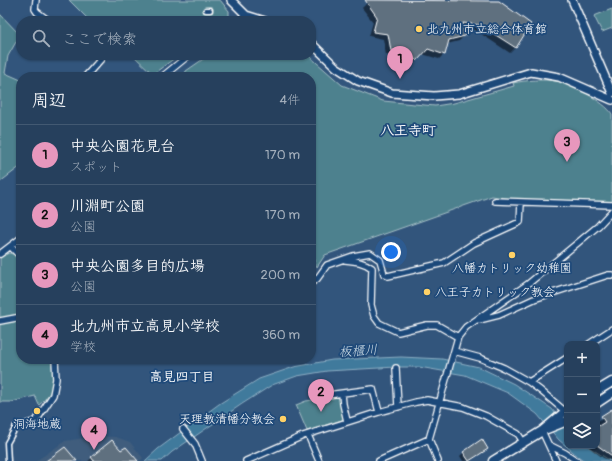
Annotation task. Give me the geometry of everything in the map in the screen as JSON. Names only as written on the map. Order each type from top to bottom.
[{"type":"main road","points":[[600,389],[612,382]]},
{"type":"main road","points":[[600,401],[612,393]]},
{"type":"main road","points":[[493,461],[542,431],[564,413]]},
{"type":"main road","points":[[542,431],[564,422]]},
{"type":"street","points":[[36,0],[35,9],[42,16]]},
{"type":"street","points":[[231,0],[246,15],[249,16]]},
{"type":"street","points":[[572,0],[612,93]]},
{"type":"street","points":[[316,47],[336,67],[358,81],[392,93],[434,96],[459,94],[510,77],[531,72],[559,76],[612,100]]},
{"type":"street","points":[[89,72],[100,60]]},
{"type":"street","points":[[168,72],[183,60]]},
{"type":"street","points":[[495,201],[612,205]]},
{"type":"street","points":[[316,280],[327,265],[353,256],[370,253],[380,260],[384,274],[388,276],[444,263],[474,243],[520,222],[521,203]]},
{"type":"street","points":[[438,461],[429,439],[458,337],[466,327],[528,284],[598,226],[612,211]]},
{"type":"street","points":[[0,254],[16,242]]},
{"type":"street","points":[[11,247],[16,252]]},
{"type":"street","points":[[343,260],[356,261],[366,264],[372,268],[371,305],[374,316],[379,323],[398,332],[427,325],[437,325],[458,337]]},
{"type":"street","points":[[475,321],[499,315],[534,299],[612,275]]},
{"type":"street","points":[[0,321],[16,318]]},
{"type":"street","points":[[594,341],[612,330]]},
{"type":"street","points":[[453,353],[480,358],[504,368],[529,382],[564,411]]},
{"type":"street","points":[[529,382],[564,360]]},
{"type":"street","points":[[8,461],[7,443],[16,427],[36,421],[53,395],[56,379],[55,364]]},
{"type":"street","points":[[396,368],[398,407]]},
{"type":"street","points":[[320,396],[373,389],[379,412]]},
{"type":"street","points":[[342,394],[347,421]]},
{"type":"street","points":[[246,461],[303,436],[347,421],[427,400],[463,407],[486,416],[518,434],[524,443]]},
{"type":"street","points":[[184,429],[195,444],[202,461]]},
{"type":"street","points":[[542,431],[556,461]]},
{"type":"street","points":[[308,435],[319,461]]},
{"type":"street","points":[[379,461],[429,439]]},
{"type":"street","points":[[549,445],[577,461]]},
{"type":"shaded area","points":[[401,357],[442,359],[479,367],[514,384],[552,409],[564,425],[564,444],[537,414],[508,393],[465,375],[419,367],[396,367],[327,371],[297,376],[272,385],[172,452],[162,461],[145,461],[158,449],[219,404],[259,379],[294,367],[332,360]]},
{"type":"shaded area","points":[[95,436],[116,437],[130,442],[143,458],[140,461],[36,461],[65,441]]},
{"type":"shaded area","points":[[570,449],[592,449],[611,461],[585,461]]},
{"type":"green space","points":[[69,0],[220,0],[229,11],[229,16],[85,16]]},
{"type":"green space","points":[[612,9],[612,28],[602,32],[594,16]]},
{"type":"green space","points":[[0,14],[16,31],[16,42],[8,56],[5,73],[16,78],[16,170],[0,182]]},
{"type":"green space","points":[[138,60],[172,60],[156,72],[151,72]]},
{"type":"green space","points":[[202,60],[314,60],[342,85],[383,101],[435,106],[454,103],[514,86],[513,83],[540,80],[563,82],[595,99],[612,114],[612,202],[519,200],[492,196],[325,255],[317,267],[316,72],[186,71]]},
{"type":"green space","points":[[9,253],[16,257],[16,364],[53,364],[54,379],[51,390],[39,405],[35,396],[12,402],[0,402],[0,257]]},
{"type":"green space","points":[[340,396],[345,419],[307,431],[296,405],[306,401]]},
{"type":"building","name":"北九州市立総合体育館","points":[[365,0],[499,1],[531,24],[516,48],[480,25],[463,23],[465,36],[449,40],[445,55],[428,49],[417,61],[405,49],[391,51],[388,34],[373,32],[377,17]]},
{"type":"building","points":[[612,409],[612,456],[600,447],[600,425],[605,422],[601,416]]},
{"type":"building","points":[[482,439],[488,449],[469,461],[463,452]]},
{"type":"building","points":[[112,440],[121,450],[126,447],[138,461],[94,461],[91,457]]},
{"type":"building","points":[[65,447],[77,461],[46,461]]},
{"type":"place","name":"北九州市立総合体育館","points":[[419,29]]},
{"type":"place","name":"中央公園花見台","points":[[400,79]]},
{"type":"place","name":"中央公園多目的広場","points":[[567,162]]},
{"type":"place","name":"八幡カトリック幼稚園","points":[[512,255]]},
{"type":"place","name":"八王子カトリック教会","points":[[427,292]]},
{"type":"place","name":"洞海地蔵","points":[[37,411]]},
{"type":"place","name":"川淵町公園","points":[[321,412]]},
{"type":"place","name":"天理教清幡分教会","points":[[283,419]]},
{"type":"place","name":"北九州市立高見小学校","points":[[94,450]]},
{"type":"district","name":"八王寺町","points":[[408,130]]},
{"type":"district","name":"高見四丁目","points":[[182,376]]},
{"type":"water label","name":"板櫃川","points":[[358,350]]}]
